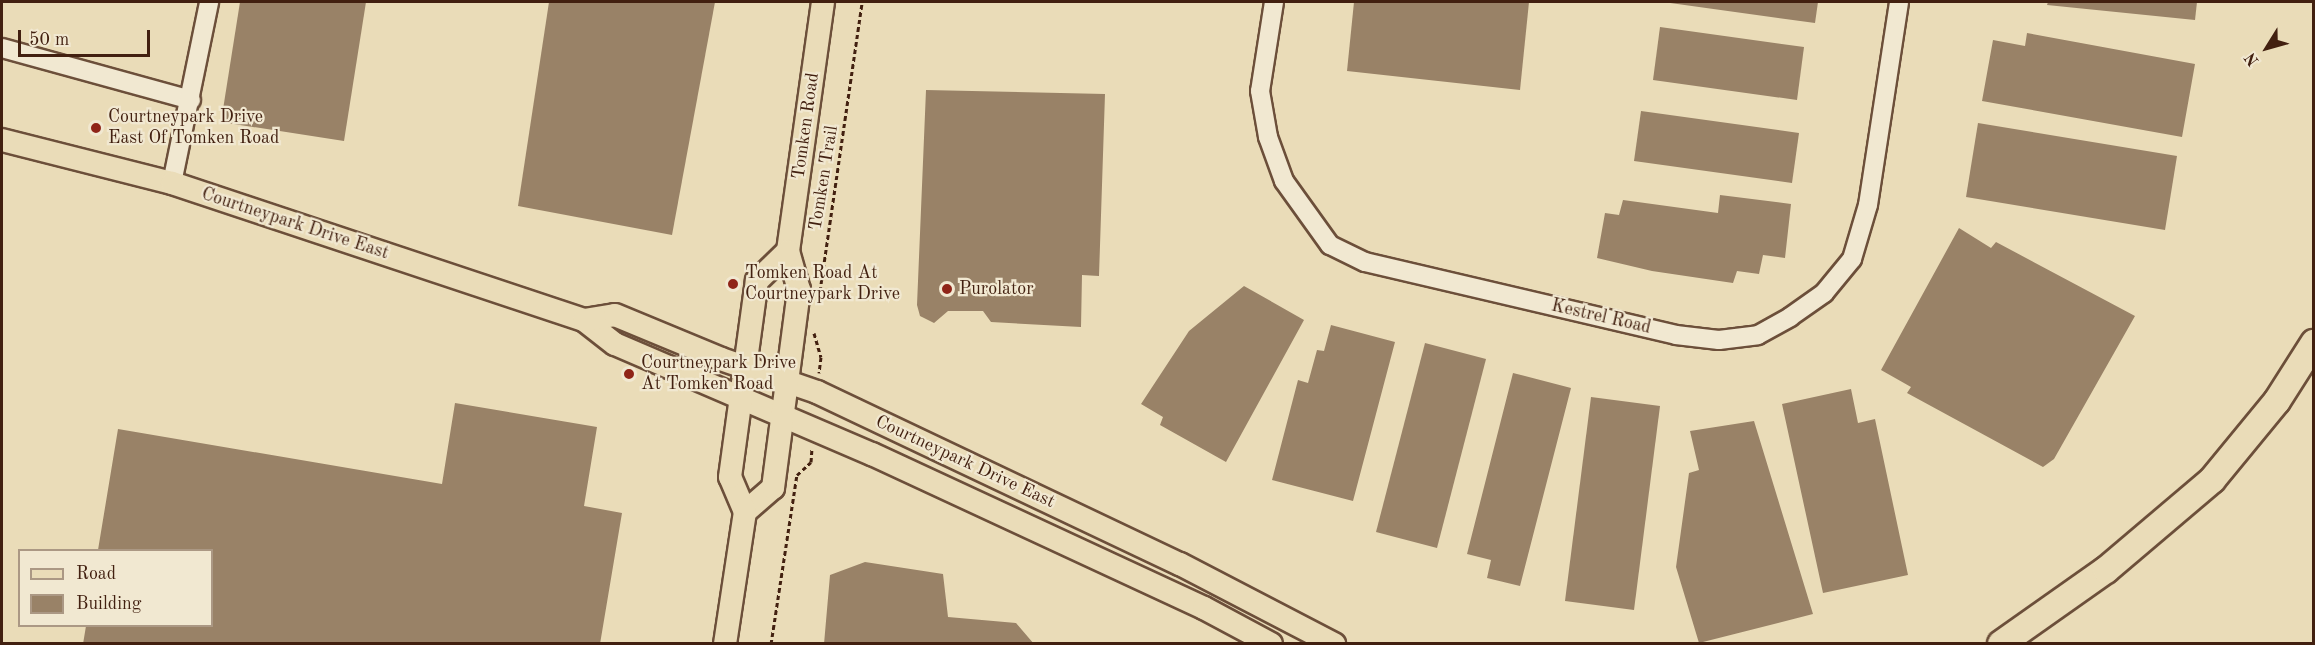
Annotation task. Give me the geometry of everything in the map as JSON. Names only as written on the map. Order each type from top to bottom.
[{"type":"highway","points":[[2001,644],[2106,570],[2212,480],[2277,401],[2313,343]]},
{"type":"main road","name":"Tomken Road","points":[[745,512],[773,488],[799,290],[788,251],[823,2]]},
{"type":"main road","name":"Courtneypark Drive East","points":[[2,140],[172,183],[584,320],[615,344],[741,397],[1183,598],[1271,644]]},
{"type":"main road","points":[[725,644],[745,512],[730,477],[757,281],[788,251]]},
{"type":"main road","name":"Courtneypark Drive East","points":[[584,320],[615,315],[745,367],[817,392],[1180,564],[1334,644]]},
{"type":"street","points":[[172,183],[191,100],[209,2]]},
{"type":"street","name":"Kestrel Road","points":[[1274,2],[1260,91],[1268,137],[1284,181],[1330,245],[1365,262],[1676,335],[1719,340],[1758,335],[1790,317],[1824,292],[1852,259],[1868,205],[1899,2]]},
{"type":"street","points":[[2,48],[191,100]]},
{"type":"path","name":"Tomken Trail","points":[[819,298],[862,2]]},
{"type":"path","points":[[813,330],[821,357]]},
{"type":"path","points":[[771,644],[797,475],[811,462]]},
{"type":"building","points":[[240,2],[366,2],[344,141],[221,122]]},
{"type":"building","points":[[549,2],[715,2],[672,235],[518,206]]},
{"type":"building","points":[[1354,2],[1529,2],[1520,90],[1347,71]]},
{"type":"building","points":[[1663,2],[1818,2],[1815,23]]},
{"type":"building","points":[[2048,2],[2197,2],[2195,20],[2047,5]]},
{"type":"building","points":[[1660,27],[1804,47],[1797,100],[1653,80]]},
{"type":"building","points":[[2027,33],[2195,64],[2182,137],[1982,101],[1993,40],[2025,46]]},
{"type":"building","name":"Purolator","points":[[926,90],[1105,94],[1099,276],[1082,275],[1081,327],[991,322],[983,311],[948,311],[934,323],[920,316],[917,305]]},
{"type":"building","points":[[1641,111],[1799,133],[1792,183],[1634,161]]},
{"type":"building","points":[[1978,123],[2177,156],[2165,230],[1966,197]]},
{"type":"building","points":[[1720,195],[1791,204],[1785,258],[1763,255],[1759,274],[1737,271],[1733,283],[1652,271],[1597,258],[1605,213],[1619,215],[1623,200],[1718,213]]},
{"type":"building","points":[[1959,228],[1991,248],[1996,242],[2135,316],[2054,459],[2043,467],[1907,393],[1911,387],[1881,370]]},
{"type":"building","points":[[1244,286],[1304,320],[1226,462],[1160,425],[1163,417],[1141,404],[1189,331]]},
{"type":"building","points":[[1331,325],[1395,342],[1353,501],[1272,480],[1298,380],[1308,383],[1317,350],[1324,351]]},
{"type":"building","points":[[1425,343],[1486,359],[1437,548],[1376,532]]},
{"type":"building","points":[[1513,373],[1571,388],[1520,586],[1487,578],[1491,560],[1467,554]]},
{"type":"building","points":[[1851,389],[1858,423],[1875,419],[1908,575],[1823,593],[1782,404]]},
{"type":"building","points":[[1591,397],[1660,406],[1634,610],[1565,601]]},
{"type":"building","points":[[455,403],[597,427],[584,506],[622,513],[600,644],[83,644],[86,627],[213,627],[213,549],[98,549],[118,429],[442,484]]},
{"type":"building","points":[[1754,421],[1813,614],[1699,643],[1676,567],[1689,473],[1699,470],[1690,431]]},
{"type":"building","points":[[865,562],[943,574],[948,617],[1016,623],[1034,644],[824,644],[830,575]]},
{"type":"place","name":"Courtneypark Drive East Of Tomken Road","points":[[96,128]]},
{"type":"place","name":"Tomken Road At Courtneypark Drive","points":[[733,284]]},
{"type":"place","name":"Purolator","points":[[947,289]]},
{"type":"place","name":"Courtneypark Drive At Tomken Road","points":[[629,374]]}]
